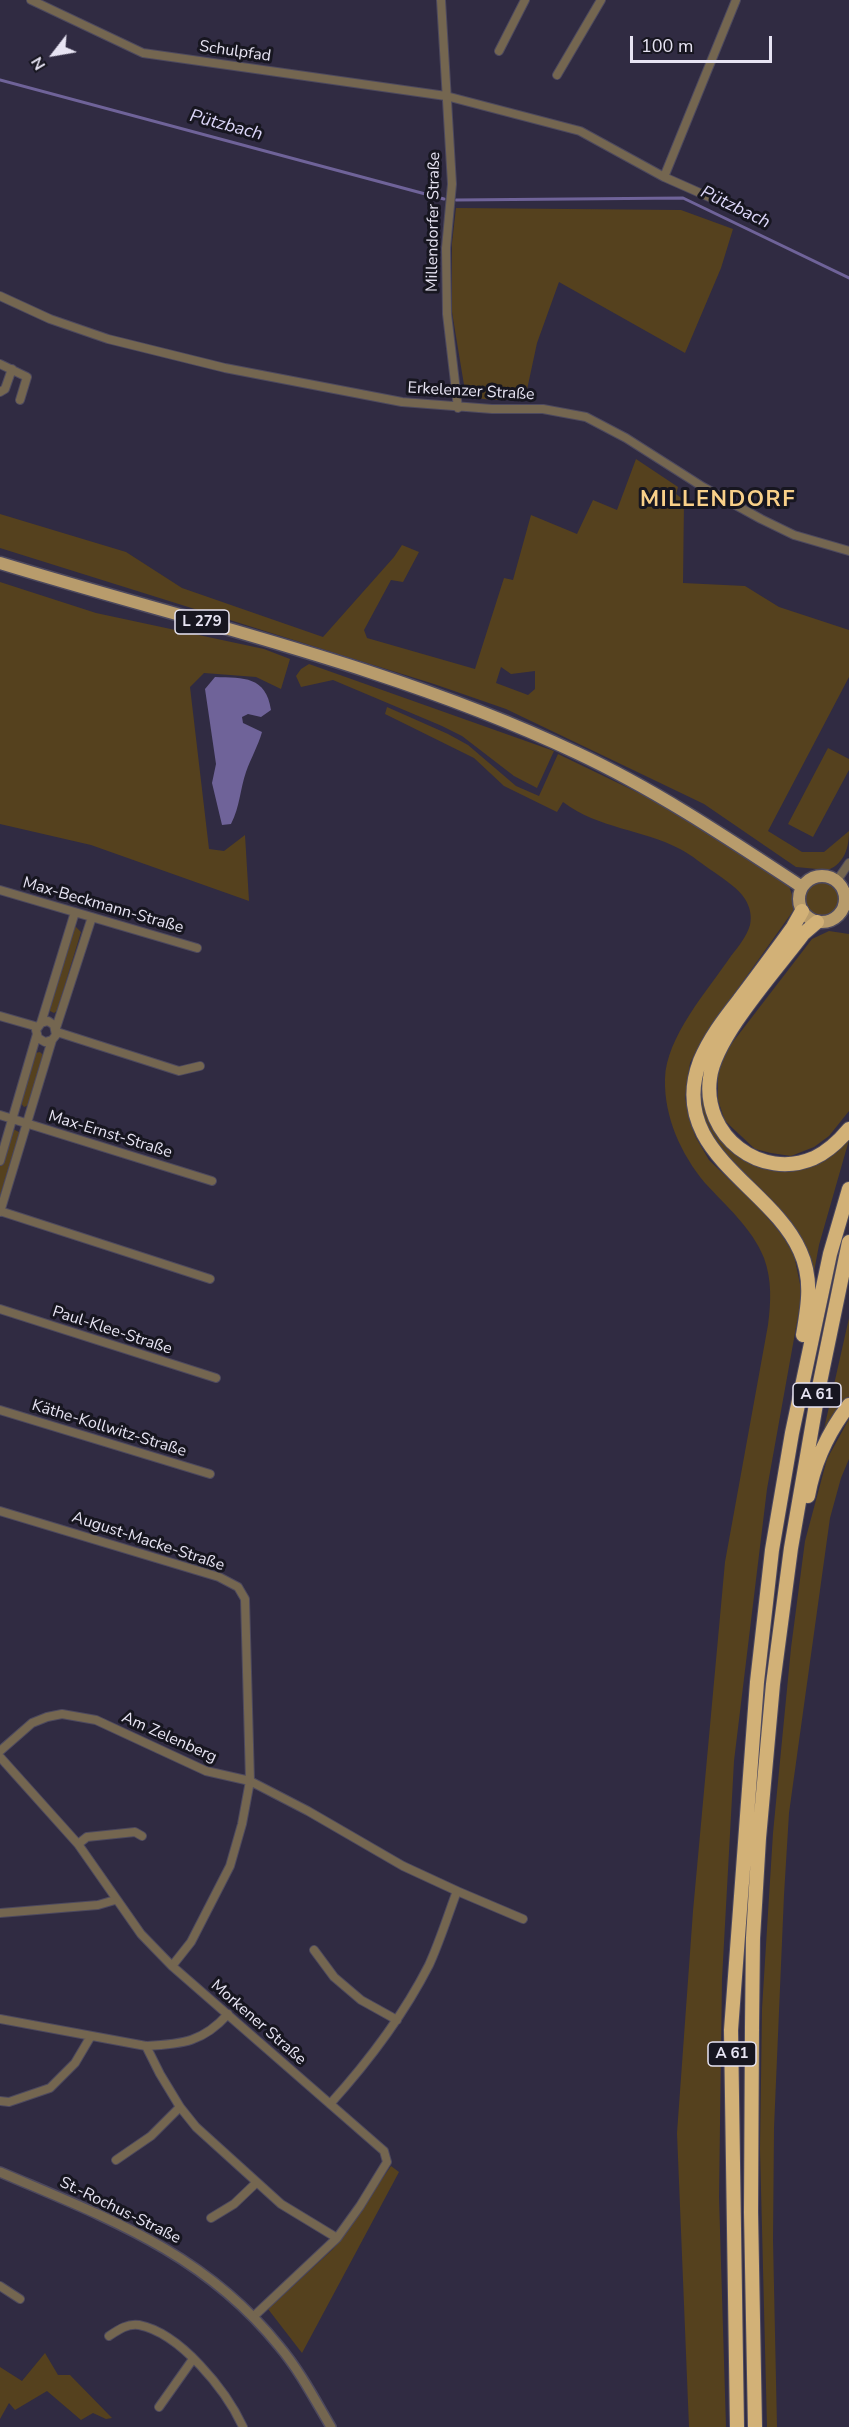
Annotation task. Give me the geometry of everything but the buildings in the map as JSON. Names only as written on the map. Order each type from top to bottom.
[{"type":"highway","points":[[801,1386],[801,1350],[809,1303],[808,1274],[804,1261],[796,1243],[781,1220],[715,1153],[698,1119],[694,1086],[700,1061],[718,1027],[793,927],[802,911]]},
{"type":"highway","points":[[817,922],[803,934],[722,1043],[712,1065],[709,1101],[718,1124],[729,1140],[744,1153],[766,1162],[790,1164],[815,1158],[838,1142],[849,1129]]},
{"type":"highway","name":"A 61","points":[[737,2427],[731,2030],[757,1682],[772,1550],[801,1386],[830,1254],[849,1189]]},
{"type":"highway","name":"A 61","points":[[755,2427],[751,2212],[753,1938],[759,1838],[772,1696],[791,1548],[819,1387],[849,1242]]},
{"type":"highway","points":[[791,1548],[802,1529],[810,1486],[820,1454],[849,1405]]},
{"type":"main road","name":"L 279","points":[[0,563],[299,650],[403,683],[488,714],[576,752],[642,786],[716,830],[802,887]]},
{"type":"main road","points":[[814,878],[830,878],[836,882],[841,887],[845,900],[845,917],[817,922],[802,911],[799,899],[802,887],[814,878]]},
{"type":"street","name":"Schulpfad","points":[[31,0],[143,53],[446,96],[580,131],[664,177],[752,216]]},
{"type":"street","name":"Millendorfer Straße","points":[[441,0],[451,194],[446,248],[447,314],[458,408]]},
{"type":"street","points":[[499,51],[525,0]]},
{"type":"street","points":[[557,75],[601,0]]},
{"type":"street","points":[[664,177],[736,0]]},
{"type":"street","name":"Erkelenzer Straße","points":[[0,296],[50,319],[88,333],[225,368],[402,402],[458,408],[543,409],[586,417],[626,438],[703,487],[794,536],[849,551]]},
{"type":"street","points":[[0,364],[27,377],[20,400]]},
{"type":"street","points":[[0,392],[5,389],[12,369]]},
{"type":"street","points":[[836,882],[849,863]]},
{"type":"street","name":"Max-Beckmann-Straße","points":[[0,890],[197,948]]},
{"type":"street","points":[[0,1161],[38,1028],[75,912]]},
{"type":"street","points":[[92,917],[0,1211],[210,1278]]},
{"type":"street","points":[[0,1016],[38,1028]]},
{"type":"street","points":[[38,1028],[48,1021],[56,1030],[179,1071],[200,1066]]},
{"type":"street","points":[[38,1028],[42,1041],[52,1040]]},
{"type":"street","name":"Max-Ernst-Straße","points":[[0,1115],[212,1181]]},
{"type":"street","name":"Paul-Klee-Straße","points":[[0,1309],[216,1378]]},
{"type":"street","name":"Käthe-Kollwitz-Straße","points":[[0,1410],[210,1474]]},
{"type":"street","name":"August-Macke-Straße","points":[[0,1511],[219,1577],[238,1587],[245,1599],[250,1781],[243,1824],[230,1866],[191,1942],[172,1966]]},
{"type":"street","name":"Am Zelenberg","points":[[0,1751],[32,1723],[62,1714],[96,1720],[206,1771],[250,1781],[308,1811],[403,1866],[523,1919]]},
{"type":"street","name":"Morkener Straße","points":[[0,1757],[78,1844],[115,1900],[141,1934],[172,1966],[384,2151],[387,2162],[337,2238]]},
{"type":"street","points":[[78,1844],[87,1837],[135,1832],[142,1836]]},
{"type":"street","points":[[330,2104],[354,2078],[397,2020],[429,1963],[457,1891]]},
{"type":"street","points":[[0,1913],[99,1905],[115,1900]]},
{"type":"street","points":[[314,1950],[334,1977],[361,2000],[397,2020]]},
{"type":"street","points":[[0,2019],[146,2046],[164,2045],[203,2037],[214,2030],[228,2014]]},
{"type":"street","points":[[0,2101],[9,2102],[50,2088],[75,2063],[91,2036]]},
{"type":"street","points":[[146,2046],[180,2107],[196,2127],[281,2204],[337,2238],[253,2317]]},
{"type":"street","points":[[116,2160],[151,2136],[180,2107]]},
{"type":"street","name":"St.-Rochus-Straße","points":[[0,2172],[150,2239],[207,2276],[253,2317],[281,2348],[331,2427]]},
{"type":"street","points":[[211,2218],[234,2204],[256,2183]]},
{"type":"street","points":[[0,2286],[20,2299]]},
{"type":"street","points":[[109,2336],[122,2327],[138,2325],[166,2336],[193,2359],[220,2390],[243,2427]]},
{"type":"street","points":[[159,2407],[193,2359]]},
{"type":"shaded area","points":[[456,208],[681,210],[733,229],[721,268],[685,353],[559,282],[537,343],[525,399],[493,400],[466,397],[452,312],[452,243]]},
{"type":"shaded area","points":[[636,459],[678,487],[676,494],[684,500],[683,583],[745,586],[779,607],[849,630],[849,677],[768,831],[802,852],[824,852],[849,831],[845,854],[834,867],[828,870],[796,867],[704,804],[506,709],[434,684],[0,548],[0,514],[126,552],[182,588],[323,637],[402,545],[419,552],[403,582],[391,580],[364,630],[367,638],[475,669],[504,578],[513,580],[531,515],[577,534],[593,500],[617,510]],"holes":[[[501,667],[511,674],[535,671],[535,689],[528,695],[496,683]]]},
{"type":"shaded area","points":[[0,582],[96,613],[264,649],[290,659],[281,689],[256,677],[204,673],[190,687],[209,849],[224,851],[245,835],[249,901],[91,845],[0,824]]},
{"type":"shaded area","points":[[309,664],[554,751],[537,788],[514,776],[462,736],[442,726],[333,680],[301,687],[296,676]]},
{"type":"shaded area","points":[[215,677],[244,679],[259,685],[268,699],[271,710],[261,717],[248,714],[242,717],[243,723],[262,732],[246,772],[234,818],[231,824],[222,825],[212,783],[216,764],[205,689]]},
{"type":"shaded area","points":[[387,707],[468,745],[516,786],[539,796],[558,754],[678,812],[789,886],[793,898],[793,911],[707,1032],[690,1063],[685,1098],[695,1136],[709,1160],[762,1211],[782,1235],[794,1255],[802,1294],[767,1489],[734,1761],[722,1979],[719,2197],[726,2427],[689,2427],[677,2133],[693,1911],[725,1562],[768,1325],[770,1291],[764,1258],[753,1237],[705,1183],[688,1160],[667,1107],[665,1079],[672,1047],[680,1031],[745,937],[750,925],[750,912],[745,899],[735,888],[684,851],[666,842],[591,818],[563,802],[557,812],[504,786],[474,758],[385,714]]},
{"type":"shaded area","points":[[828,748],[849,759],[849,770],[813,837],[788,824]]},
{"type":"shaded area","points":[[822,879],[830,880],[836,885],[841,891],[841,907],[836,913],[830,918],[822,919],[814,918],[808,913],[803,907],[802,899],[803,891],[808,885],[814,880]]},
{"type":"shaded area","points":[[76,927],[81,932],[57,1011],[54,1013],[49,1008],[73,928]]},
{"type":"shaded area","points":[[829,931],[849,934],[849,1111],[829,1136],[814,1147],[791,1156],[755,1149],[725,1121],[718,1100],[718,1072],[729,1047],[812,939]]},
{"type":"shaded area","points":[[40,1052],[44,1056],[29,1105],[24,1107],[20,1102],[35,1053]]},
{"type":"shaded area","points":[[707,1055],[712,1055],[707,1077],[729,1147],[742,1159],[761,1168],[777,1171],[797,1169],[821,1162],[849,1140],[819,1245],[814,1272],[809,1262],[731,1165],[706,1125],[700,1095]]},
{"type":"shaded area","points":[[13,1129],[19,1132],[19,1135],[0,1196],[0,1166]]},
{"type":"shaded area","points":[[849,1318],[849,1399],[824,1429]]},
{"type":"shaded area","points":[[849,1419],[849,1459],[830,1518],[789,1813],[774,2128],[773,2240],[777,2427],[767,2427],[760,2149],[762,2009],[773,1833],[791,1648],[805,1541],[827,1459]]},
{"type":"shaded area","points":[[391,2166],[399,2172],[302,2353],[268,2309],[333,2249]]},
{"type":"shaded area","points":[[45,2353],[58,2375],[70,2375],[112,2418],[106,2419],[93,2413],[81,2420],[47,2391],[15,2410],[9,2403],[0,2419],[0,2367],[22,2381]]},
{"type":"waterway","name":"Pützbach","points":[[0,80],[444,199]]},
{"type":"waterway","name":"Pützbach","points":[[456,200],[683,198],[849,278]]},
{"type":"district","name":"MILLENDORF","points":[[718,501]]}]
